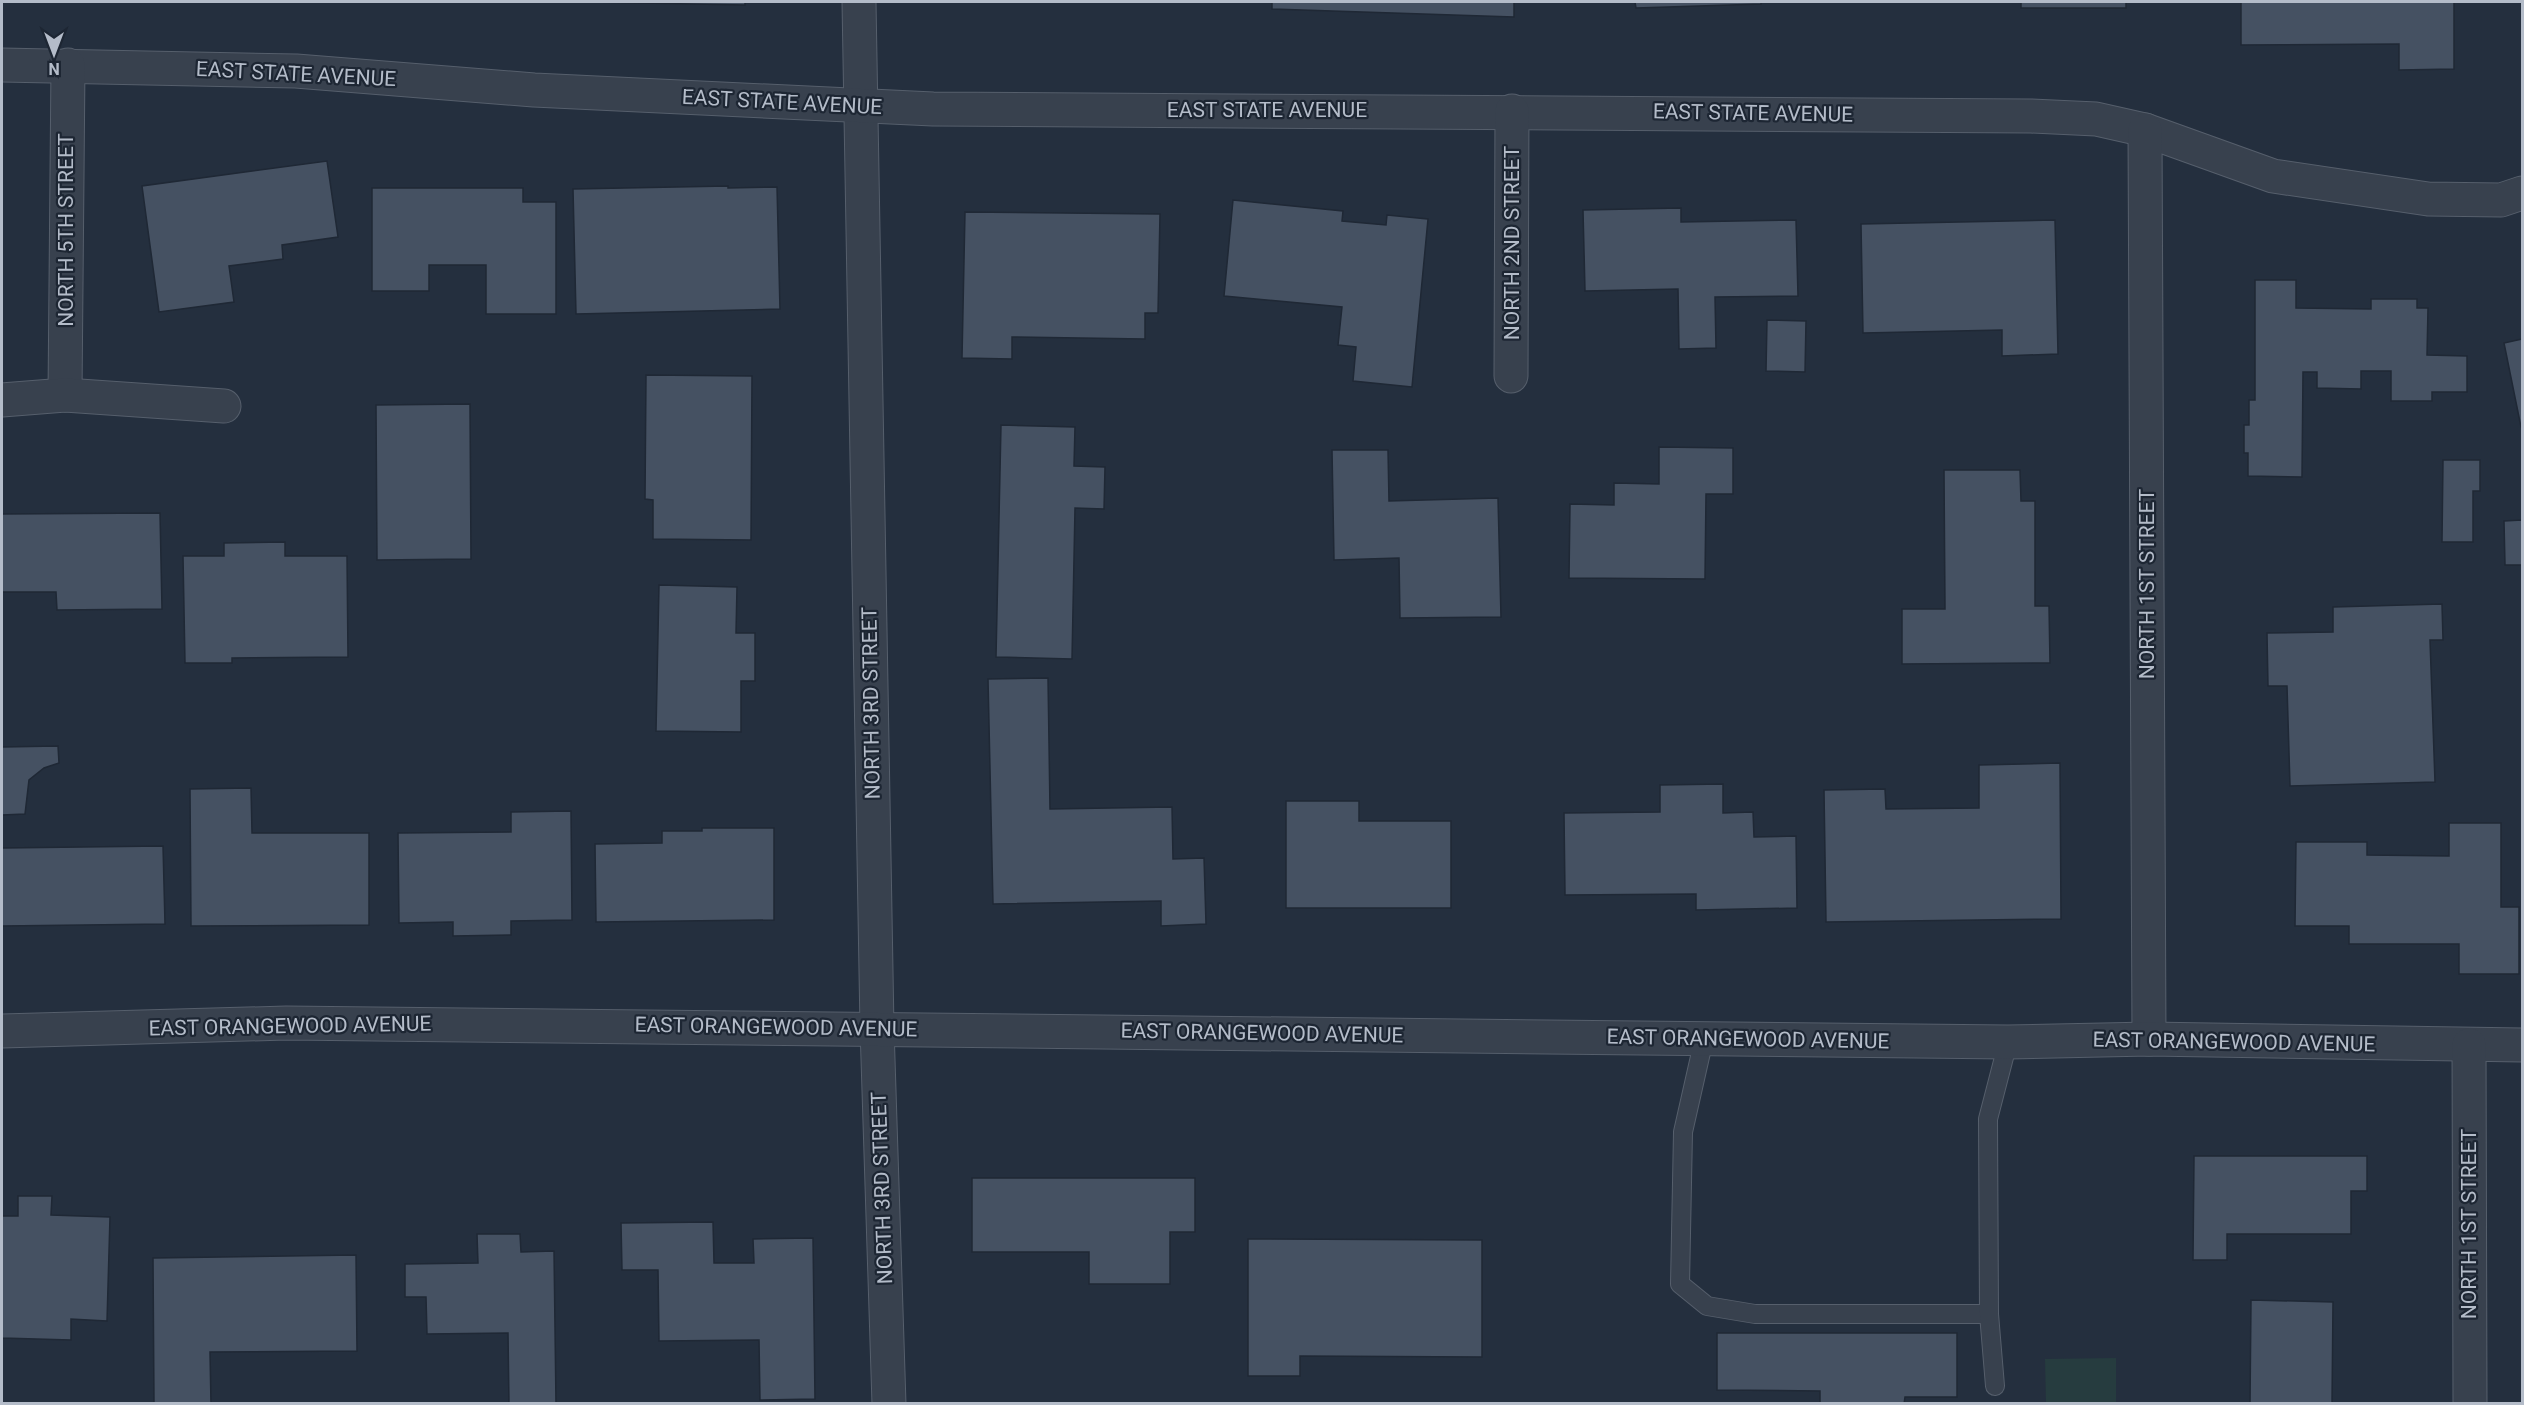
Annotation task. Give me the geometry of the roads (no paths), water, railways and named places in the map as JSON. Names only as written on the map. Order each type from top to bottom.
[{"type":"street","name":"NORTH 3RD STREET","points":[[859,2],[877,1028],[890,1404]]},
{"type":"street","name":"EAST STATE AVENUE","points":[[2,65],[296,71],[534,90],[933,109],[1512,111],[2031,116],[2096,119],[2145,130],[2273,176],[2428,199],[2501,200],[2523,193]]},
{"type":"street","name":"NORTH 5TH STREET","points":[[65,395],[68,65]]},
{"type":"street","name":"NORTH 2ND STREET","points":[[1511,375],[1512,111]]},
{"type":"street","name":"NORTH 1ST STREET","points":[[2145,130],[2150,1039]]},
{"type":"street","points":[[2,400],[65,395],[224,406]]},
{"type":"street","name":"EAST ORANGEWOOD AVENUE","points":[[2,1030],[286,1023],[2008,1042],[2150,1039],[2523,1045]]},
{"type":"street","name":"NORTH 1ST STREET","points":[[2469,1045],[2470,1404]]},
{"type":"lane","points":[[1704,1039],[1683,1132],[1680,1284],[1707,1306],[1755,1314],[1989,1314]]},
{"type":"lane","points":[[1995,1386],[1989,1314],[1988,1119],[2008,1042]]}]
